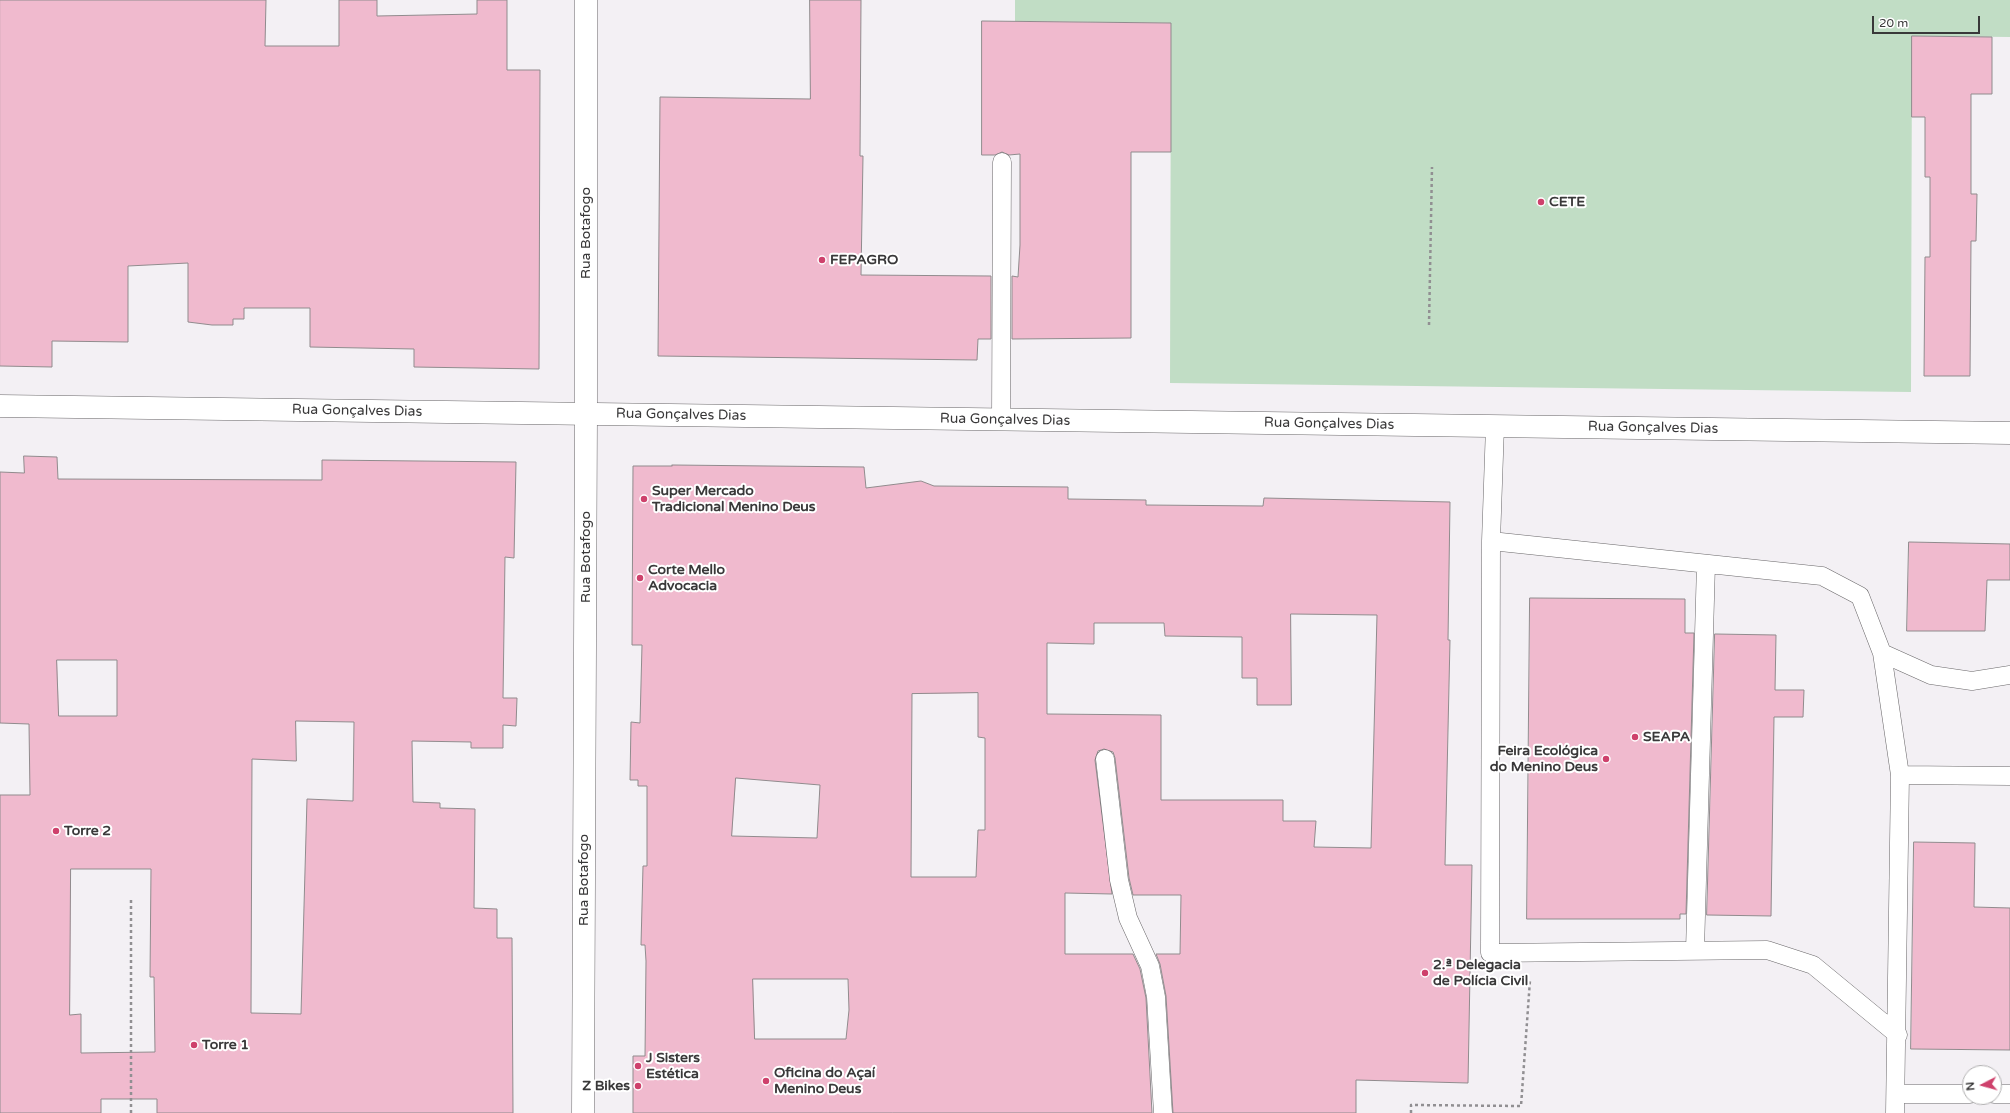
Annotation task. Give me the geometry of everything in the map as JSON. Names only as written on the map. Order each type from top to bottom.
[{"type":"street","name":"Rua Botafogo","points":[[583,1113],[586,0]]},
{"type":"street","name":"Rua Gonçalves Dias","points":[[0,406],[2010,433]]},
{"type":"lane","points":[[1001,420],[1002,162]]},
{"type":"lane","points":[[1495,426],[1491,541],[1490,953],[1532,951],[1767,950],[1813,965],[1898,1035]]},
{"type":"lane","points":[[1491,541],[1822,576],[1860,596],[1882,653],[1900,775],[1898,1035],[1895,1113]]},
{"type":"lane","points":[[1695,950],[1706,564]]},
{"type":"lane","points":[[1882,653],[1931,675],[1972,681],[2010,675]]},
{"type":"lane","points":[[1105,759],[1119,880],[1128,918],[1150,966],[1156,997],[1163,1113]]},
{"type":"lane","points":[[1900,775],[2010,776]]},
{"type":"lane","points":[[1896,1094],[1962,1094]]},
{"type":"path","points":[[1429,325],[1432,167]]},
{"type":"path","points":[[131,897],[131,1113]]},
{"type":"path","points":[[1411,1113],[1411,1105],[1521,1106],[1532,951]]},
{"type":"green space","name":"CETE","points":[[1015,0],[2010,0],[2010,37],[1912,36],[1911,392],[1170,383],[1171,23],[1015,21]]},
{"type":"building","points":[[0,0],[266,0],[265,46],[339,46],[339,0],[377,0],[377,16],[477,14],[477,0],[507,0],[507,70],[540,70],[539,369],[414,367],[414,349],[310,347],[310,308],[244,308],[244,319],[233,319],[233,325],[212,325],[188,322],[188,263],[128,266],[128,342],[52,341],[52,367],[0,366]]},
{"type":"building","name":"FEPAGRO","points":[[810,0],[861,0],[860,156],[863,156],[861,275],[991,276],[991,339],[978,339],[977,360],[658,356],[660,97],[810,99]]},
{"type":"building","points":[[982,21],[1171,23],[1171,152],[1131,152],[1131,338],[1012,339],[1012,276],[1018,277],[1020,245],[1020,154],[1009,155],[1002,152],[995,155],[982,155]]},
{"type":"building","points":[[1912,36],[1992,37],[1992,94],[1971,94],[1971,194],[1977,194],[1976,241],[1971,241],[1970,376],[1924,376],[1925,257],[1930,257],[1930,177],[1925,177],[1925,117],[1912,117]]},
{"type":"building","points":[[24,456],[57,457],[58,479],[322,480],[322,460],[516,462],[514,558],[505,557],[503,698],[517,698],[516,726],[503,725],[503,748],[471,748],[471,742],[412,741],[413,802],[440,803],[440,808],[475,809],[474,908],[497,909],[497,938],[512,938],[513,1113],[157,1113],[157,1099],[101,1099],[101,1113],[0,1113],[0,795],[30,795],[29,724],[0,723],[0,472],[24,473]],"holes":[[[57,660],[117,660],[117,716],[59,716]],[[296,721],[354,722],[353,801],[307,799],[301,1014],[251,1013],[252,759],[296,761]],[[71,869],[151,869],[150,977],[154,977],[155,1052],[81,1053],[81,1014],[70,1015]]]},
{"type":"building","points":[[633,466],[864,467],[866,488],[921,481],[934,486],[1068,487],[1068,499],[1146,500],[1146,505],[1263,506],[1264,498],[1450,502],[1448,640],[1450,640],[1445,865],[1472,865],[1468,1083],[1356,1080],[1356,1113],[1173,1113],[1166,996],[1160,964],[1156,954],[1180,954],[1181,895],[1133,895],[1129,878],[1115,758],[1113,752],[1104,749],[1098,751],[1095,760],[1112,894],[1065,893],[1065,954],[1133,954],[1140,969],[1146,998],[1152,1113],[633,1113],[633,1056],[645,1056],[646,961],[645,945],[641,945],[643,866],[647,866],[647,786],[638,786],[638,780],[630,780],[631,722],[640,723],[642,645],[632,645]],"holes":[[[1291,614],[1377,615],[1371,848],[1314,847],[1316,821],[1283,821],[1283,800],[1161,800],[1161,715],[1047,714],[1047,643],[1094,644],[1094,623],[1164,623],[1165,636],[1242,637],[1242,678],[1257,678],[1257,705],[1291,705]],[[978,693],[978,737],[985,738],[985,830],[978,830],[976,877],[911,877],[912,694]],[[736,778],[820,785],[817,838],[732,836]],[[753,979],[848,979],[849,1010],[846,1039],[755,1039]]]},
{"type":"building","points":[[1909,542],[2010,544],[2010,580],[1987,580],[1985,631],[1907,631]]},
{"type":"building","name":"Feira Ecológica do Menino Deus","points":[[1530,598],[1685,599],[1685,633],[1694,633],[1686,914],[1680,914],[1680,919],[1527,919]]},
{"type":"building","points":[[1715,634],[1776,635],[1775,690],[1804,690],[1803,717],[1774,717],[1771,916],[1707,915]]},
{"type":"building","points":[[1914,842],[1975,843],[1974,907],[2010,908],[2010,1050],[1911,1049]]},
{"type":"place","name":"CETE","points":[[1541,202]]},
{"type":"place","name":"FEPAGRO","points":[[822,260]]},
{"type":"place","name":"Super Mercado Tradicional Menino Deus","points":[[644,499]]},
{"type":"place","name":"Corte Mello Advocacia","points":[[640,578]]},
{"type":"place","name":"SEAPA","points":[[1635,737]]},
{"type":"place","name":"Feira Ecológica do Menino Deus","points":[[1606,759]]},
{"type":"place","name":"Torre 2","points":[[56,831]]},
{"type":"place","name":"2.ª Delegacia de Polícia Civil","points":[[1425,973]]},
{"type":"place","name":"Torre 1","points":[[194,1045]]},
{"type":"place","name":"J Sisters Estética","points":[[638,1066]]},
{"type":"place","name":"Oficina do Açaí Menino Deus","points":[[766,1081]]},
{"type":"place","name":"Z Bikes","points":[[638,1086]]}]
